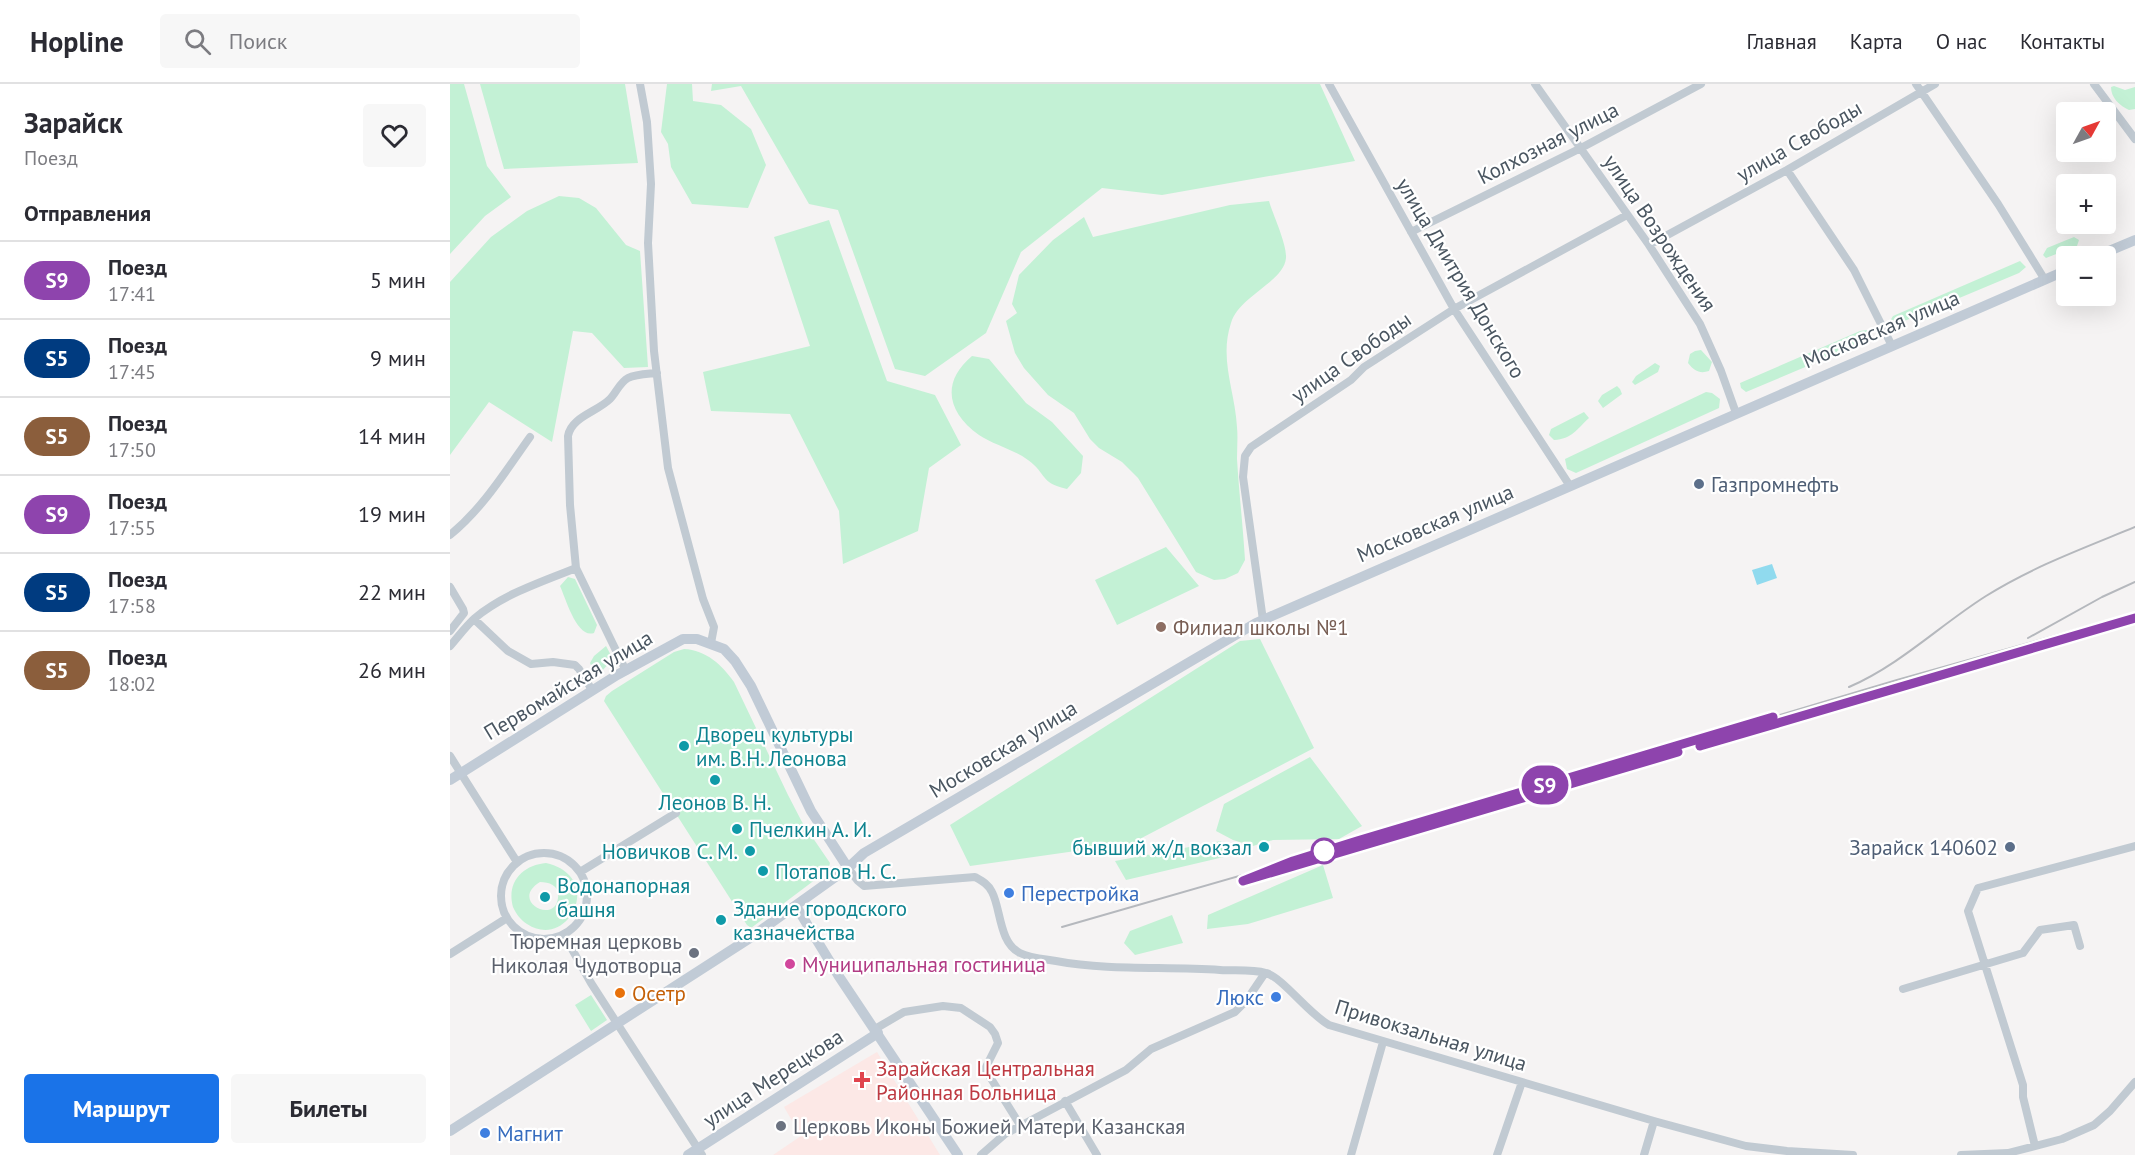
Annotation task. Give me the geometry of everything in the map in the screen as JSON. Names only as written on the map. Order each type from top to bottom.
[{"type":"main road","points":[[2116,248],[2135,240]]},
{"type":"main road","name":"Московская улица","points":[[450,1131],[750,938],[848,868],[864,853],[1239,632],[2056,275]]},
{"type":"main road","name":"Первомайская улица","points":[[450,780],[592,690],[683,639],[697,639],[711,643]]},
{"type":"main road","points":[[711,643],[724,649],[735,661],[751,686],[811,811],[848,868]]},
{"type":"main road","points":[[796,906],[838,975],[958,1155]]},
{"type":"main road","name":"улица Мерецкова","points":[[696,1153],[876,1031]]},
{"type":"street","points":[[640,84],[647,122],[651,184],[648,243],[657,373],[668,468],[703,599],[714,627],[711,643]]},
{"type":"street","name":"улица Дмитрия Донского","points":[[1329,84],[1454,309],[1570,486]]},
{"type":"street","name":"Колхозная улица","points":[[1411,232],[1581,148],[1701,84]]},
{"type":"street","name":"улица Свободы","points":[[1649,245],[1787,170],[1919,88],[1935,84]]},
{"type":"street","points":[[2094,84],[2135,139]]},
{"type":"street","name":"улица Возрождения","points":[[1539,85],[1649,245],[1700,324],[1722,371],[1736,413]]},
{"type":"street","points":[[1919,88],[1998,204],[2044,280]]},
{"type":"street","points":[[1787,170],[1854,270],[1892,346]]},
{"type":"street","name":"улица Свободы","points":[[1263,620],[1243,477],[1245,456],[1251,447],[1351,380],[1364,367],[1454,309],[1627,215]]},
{"type":"street","points":[[626,671],[576,568],[570,505],[568,436],[569,429],[574,422],[596,410],[615,394],[625,379],[657,373]]},
{"type":"street","points":[[450,535],[466,522],[530,437]]},
{"type":"street","points":[[450,646],[474,619],[514,593],[576,568]]},
{"type":"street","points":[[450,587],[464,613],[450,631]]},
{"type":"street","points":[[474,619],[507,651],[531,663],[553,662],[575,665],[592,690]]},
{"type":"street","points":[[450,756],[517,862]]},
{"type":"street","points":[[580,872],[676,813]]},
{"type":"street","points":[[2035,1146],[2023,1097],[2023,1085],[1968,915],[1974,894],[1978,888],[2135,846]]},
{"type":"street","points":[[539,853],[553,853],[566,858],[580,872],[587,889],[588,901],[578,924],[564,935],[549,939],[527,936],[507,918],[501,900],[502,887],[507,874],[517,862],[539,853]]},
{"type":"street","points":[[848,868],[864,886],[975,877],[986,883],[993,893],[1006,936],[1019,953],[1088,967],[1175,967],[1265,973]]},
{"type":"street","points":[[450,954],[507,918]]},
{"type":"street","points":[[1903,989],[2024,953],[2040,930],[2074,925],[2080,946]]},
{"type":"street","points":[[564,935],[696,1153]]},
{"type":"street","points":[[981,1155],[1005,1134],[1126,1070],[1151,1049],[1234,1012],[1246,1001],[1265,973]]},
{"type":"street","name":"Привокзальная улица","points":[[1265,973],[1278,980],[1321,1021],[1383,1042],[1746,1146],[1786,1153],[1853,1155]]},
{"type":"street","points":[[876,1031],[904,1012],[943,1006],[961,1008],[990,1027],[995,1034],[998,1043],[985,1069],[1020,1125]]},
{"type":"street","points":[[1351,1155],[1383,1042]]},
{"type":"street","points":[[1497,1155],[1522,1082]]},
{"type":"street","points":[[1961,1155],[2008,1153],[2061,1139],[2094,1125],[2110,1111],[2135,1082]]},
{"type":"street","points":[[1065,1101],[1097,1155]]},
{"type":"street","points":[[1644,1155],[1654,1121]]},
{"type":"shaded area","name":"Зарайская Центральная Районная Больница","points":[[877,1052],[940,1155],[773,1155],[801,1136],[784,1107]]},
{"type":"green space","points":[[450,84],[464,84],[487,166],[511,197],[485,216],[450,254]]},
{"type":"green space","points":[[480,84],[625,84],[638,163],[504,169]]},
{"type":"green space","points":[[667,84],[692,84],[693,101],[721,105],[751,129],[766,165],[748,208],[692,204],[671,167],[668,144],[661,132]]},
{"type":"green space","points":[[712,84],[1320,84],[1355,161],[1162,195],[1102,188],[1021,252],[986,333],[925,376],[895,369],[838,210],[809,204],[741,86],[711,91]]},
{"type":"green space","points":[[2111,87],[2125,90],[2135,87],[2135,109],[2129,110],[2117,101],[2111,91]]},
{"type":"green space","points":[[559,196],[579,198],[596,208],[626,245],[640,251],[648,367],[624,368],[592,333],[573,331],[552,442],[489,402],[450,455],[450,282],[491,237],[527,211]]},
{"type":"green space","points":[[1269,201],[1282,238],[1286,258],[1278,274],[1236,313],[1231,323],[1227,349],[1236,414],[1245,560],[1238,573],[1225,579],[1214,580],[1196,572],[1138,478],[1122,462],[1099,448],[1090,439],[1074,413],[1048,395],[1024,368],[1015,353],[1006,321],[1017,313],[1012,304],[1019,275],[1053,240],[1084,217],[1093,237],[1230,205]]},
{"type":"green space","points":[[829,220],[887,381],[935,395],[961,445],[929,468],[918,531],[843,564],[839,511],[790,414],[711,411],[703,372],[810,346],[774,237]]},
{"type":"green space","points":[[2074,237],[2079,240],[2077,246],[2056,246],[2056,254],[2046,258],[2043,255],[2047,248]]},
{"type":"green space","points":[[2020,261],[2026,267],[2019,273],[1902,322],[1893,325],[1890,321],[1893,316]]},
{"type":"green space","points":[[1867,330],[1870,334],[1867,341],[1746,392],[1741,388],[1740,383]]},
{"type":"green space","points":[[1701,350],[1712,362],[1709,371],[1697,371],[1688,363],[1690,354]]},
{"type":"green space","points":[[972,356],[989,359],[1026,403],[1052,422],[1083,456],[1081,473],[1067,489],[1052,484],[1022,456],[979,435],[960,417],[952,397],[952,386],[962,366]]},
{"type":"green space","points":[[1655,363],[1660,366],[1658,372],[1635,385],[1632,382],[1636,376]]},
{"type":"green space","points":[[1617,386],[1622,394],[1603,408],[1598,401],[1602,395]]},
{"type":"green space","points":[[1706,392],[1720,399],[1719,408],[1576,473],[1567,469],[1565,459]]},
{"type":"green space","points":[[1584,412],[1589,418],[1570,436],[1554,440],[1549,435],[1551,429]]},
{"type":"green space","points":[[1166,547],[1199,586],[1117,625],[1095,580]]},
{"type":"green space","points":[[568,577],[575,579],[597,625],[594,633],[582,630],[569,608],[560,586]]},
{"type":"green space","points":[[1260,639],[1314,748],[1132,843],[970,866],[950,825],[1240,641]]},
{"type":"green space","points":[[606,646],[613,659],[601,672],[595,674],[590,663],[594,656]]},
{"type":"green space","points":[[684,649],[706,655],[734,682],[802,822],[830,863],[828,870],[751,928],[604,701],[612,691],[674,652]]},
{"type":"green space","points":[[1310,757],[1362,826],[1339,839],[1273,840],[1253,846],[1233,840],[1216,831],[1224,804]]},
{"type":"green space","points":[[1221,841],[1228,856],[1126,880],[1115,861]]},
{"type":"green space","points":[[546,863],[564,871],[574,882],[577,896],[574,909],[567,920],[556,928],[542,930],[527,924],[513,907],[512,890],[518,876],[538,864]],"holes":[[[540,882],[554,886],[558,894],[555,906],[550,910],[536,907],[531,903],[529,896],[532,889]]]},
{"type":"green space","points":[[1323,865],[1333,898],[1248,924],[1207,929],[1208,915]]},
{"type":"green space","points":[[1172,915],[1183,943],[1135,955],[1124,943],[1130,931]]},
{"type":"green space","points":[[591,995],[607,1020],[591,1031],[575,1005]]},
{"type":"water","points":[[1772,564],[1777,578],[1757,585],[1752,570]]},
{"type":"railway","points":[[1849,687],[1885,668],[1986,596],[2059,558],[2135,527]]},
{"type":"railway","points":[[2028,638],[2102,597],[2135,582]]},
{"type":"railway","points":[[1062,927],[1897,680],[2135,613]]},
{"type":"train","name":"S9","points":[[1678,752],[1243,881],[1293,861],[1357,841],[1773,717],[1700,746],[2135,618]]},
{"type":"place","name":"Газпромнефть","points":[[1699,484]]},
{"type":"place","name":"Филиал школы №1","points":[[1161,627]]},
{"type":"place","name":"Дворец культуры им. В.Н. Леонова","points":[[684,746]]},
{"type":"place","name":"Леонов В. Н.","points":[[715,780]]},
{"type":"place","name":"Пчелкин А. И.","points":[[737,829]]},
{"type":"place","name":"бывший ж/д вокзал","points":[[1264,847]]},
{"type":"place","name":"Зарайск 140602","points":[[2010,847]]},
{"type":"place","name":"Новичков С. М.","points":[[750,851]]},
{"type":"place","name":"Потапов Н. С.","points":[[763,871]]},
{"type":"place","name":"Перестройка","points":[[1009,893]]},
{"type":"place","name":"Водонапорная башня","points":[[545,897]]},
{"type":"place","name":"Здание городского казначейства","points":[[721,920]]},
{"type":"place","name":"Тюремная церковь Николая Чудотворца","points":[[694,953]]},
{"type":"place","name":"Муниципальная гостиница","points":[[790,964]]},
{"type":"place","name":"Осетр","points":[[620,993]]},
{"type":"place","name":"Люкс","points":[[1276,997]]},
{"type":"place","name":"Зарайская Центральная Районная Больница","points":[[862,1080]]},
{"type":"place","name":"Церковь Иконы Божией Матери Казанская","points":[[781,1126]]},
{"type":"place","name":"Магнит","points":[[485,1133]]}]
